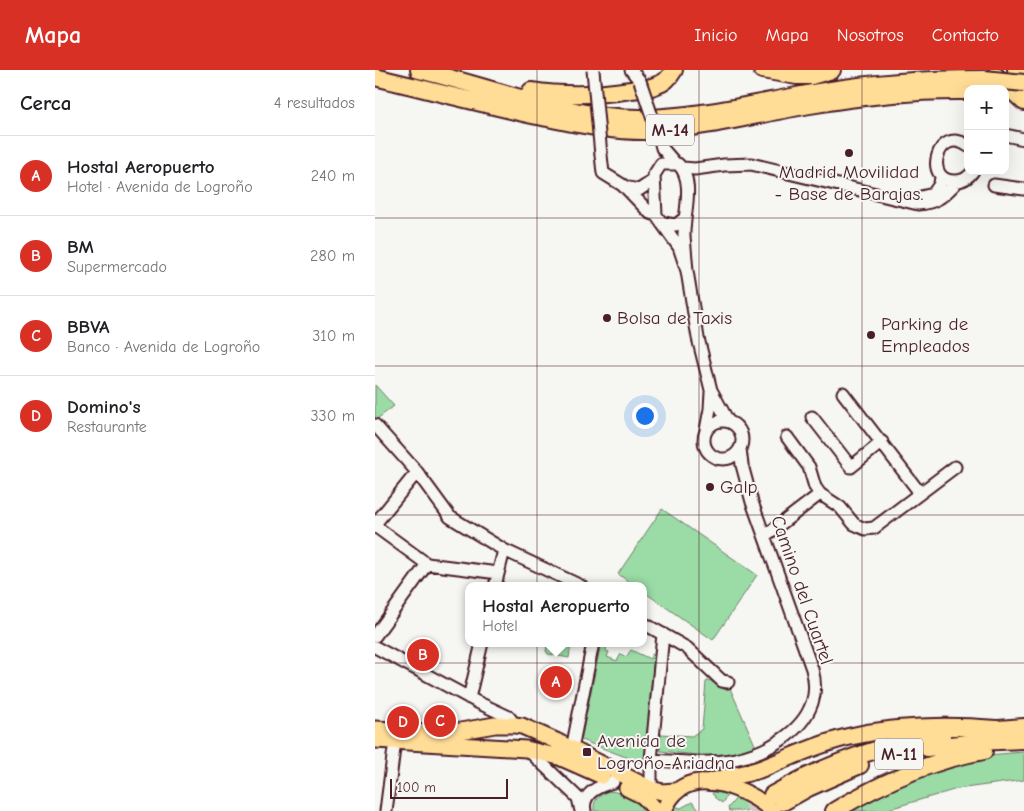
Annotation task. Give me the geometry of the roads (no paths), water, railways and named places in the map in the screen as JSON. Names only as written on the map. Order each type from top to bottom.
[{"type":"highway","name":"M-14","points":[[419,70],[567,109],[642,118],[715,111],[873,83],[987,75],[1024,83]]},
{"type":"highway","points":[[464,81],[545,93],[603,93],[649,88],[659,85],[668,79],[674,70]]},
{"type":"highway","points":[[603,93],[620,97],[650,94],[670,86],[684,70]]},
{"type":"highway","points":[[762,70],[797,76],[811,76],[832,70]]},
{"type":"highway","points":[[1016,70],[1024,78]]},
{"type":"highway","points":[[987,75],[1024,102]]},
{"type":"highway","name":"M-14","points":[[375,77],[495,107],[572,123],[613,129],[647,131],[718,124],[808,105],[875,95],[964,91]]},
{"type":"highway","points":[[1009,92],[1024,94]]},
{"type":"highway","points":[[710,782],[756,770],[792,755],[846,737],[876,731],[902,728],[949,727],[996,729]]},
{"type":"highway","name":"M-11","points":[[776,803],[830,765],[880,748],[897,743],[934,737],[1024,727]]},
{"type":"highway","name":"M-11","points":[[776,803],[862,764],[898,754],[975,742],[1024,740]]},
{"type":"highway","points":[[834,811],[888,781],[923,767],[964,754],[1024,746]]},
{"type":"main road","points":[[511,747],[515,725]]},
{"type":"main road","points":[[375,729],[449,733],[491,726],[515,725],[536,731],[651,789],[662,792],[675,791],[688,785],[710,782],[727,785],[776,803]]},
{"type":"main road","points":[[484,745],[486,732],[491,726]]},
{"type":"main road","points":[[375,740],[526,749],[572,762],[643,796],[657,811]]},
{"type":"main road","points":[[664,811],[675,791]]},
{"type":"street","points":[[593,70],[603,173],[624,186],[650,214],[658,219],[676,225],[685,218]]},
{"type":"street","points":[[631,70],[640,81],[661,144],[661,164],[656,170],[654,180],[658,219],[679,247],[687,271]]},
{"type":"street","points":[[884,195],[917,197],[933,194],[940,184],[941,176],[936,163],[941,149],[946,144],[964,142]]},
{"type":"street","points":[[661,144],[686,175],[688,210],[685,218],[687,271],[711,390],[728,421],[740,430],[743,441],[740,449],[733,457],[722,459],[710,454],[706,449],[704,436],[707,430],[711,390]]},
{"type":"street","points":[[661,164],[695,170],[724,165],[751,164],[918,204],[932,203],[969,175]]},
{"type":"street","points":[[687,186],[710,167]]},
{"type":"street","points":[[941,176],[951,181],[959,182]]},
{"type":"street","points":[[624,186],[639,190],[654,180]]},
{"type":"street","points":[[994,185],[1024,189]]},
{"type":"street","points":[[843,393],[920,493]]},
{"type":"street","points":[[812,417],[851,467],[882,442]]},
{"type":"street","points":[[707,430],[716,422],[728,421]]},
{"type":"street","points":[[375,425],[417,472],[450,518],[504,550],[572,582]]},
{"type":"street","points":[[787,437],[809,467],[818,491],[841,507],[854,524],[865,529],[874,528],[955,466]]},
{"type":"street","name":"Camino del Cuartel","points":[[651,760],[716,761],[745,757],[763,750],[781,739],[799,724],[809,711],[813,701],[815,688],[812,669],[748,487],[740,449]]},
{"type":"street","name":"Camino del Cuartel","points":[[722,459],[736,470],[748,487]]},
{"type":"street","points":[[417,472],[375,525],[427,564],[498,573]]},
{"type":"street","points":[[764,532],[818,491]]},
{"type":"street","points":[[496,582],[504,550]]},
{"type":"street","points":[[375,636],[427,564]]},
{"type":"street","points":[[647,625],[687,648],[722,681],[728,682]]},
{"type":"street","points":[[651,789],[651,760],[663,634]]},
{"type":"street","points":[[375,647],[469,698],[509,717],[515,725]]},
{"type":"street","points":[[469,698],[481,647]]},
{"type":"street","points":[[572,749],[592,647]]},
{"type":"street","points":[[386,811],[395,741]]},
{"type":"street","points":[[526,749],[578,798],[581,811]]},
{"type":"street","points":[[585,811],[584,802],[587,795],[598,787],[613,782]]},
{"type":"tunnel","points":[[748,811],[772,795]]},
{"type":"place","name":"Madrid Movilidad - Base de Barajas.","points":[[849,153]]},
{"type":"place","name":"Bolsa de Taxis","points":[[607,318]]},
{"type":"place","name":"Parking de Empleados","points":[[871,335]]},
{"type":"place","name":"Galp","points":[[710,487]]},
{"type":"place","name":"BM","points":[[423,655]]},
{"type":"place","name":"Hostal Aeropuerto","points":[[556,682]]},
{"type":"place","name":"BBVA","points":[[440,721]]},
{"type":"place","name":"Domino's","points":[[403,722]]},
{"type":"place","name":"Avenida de Logroño-Ariadna","points":[[587,752]]}]
